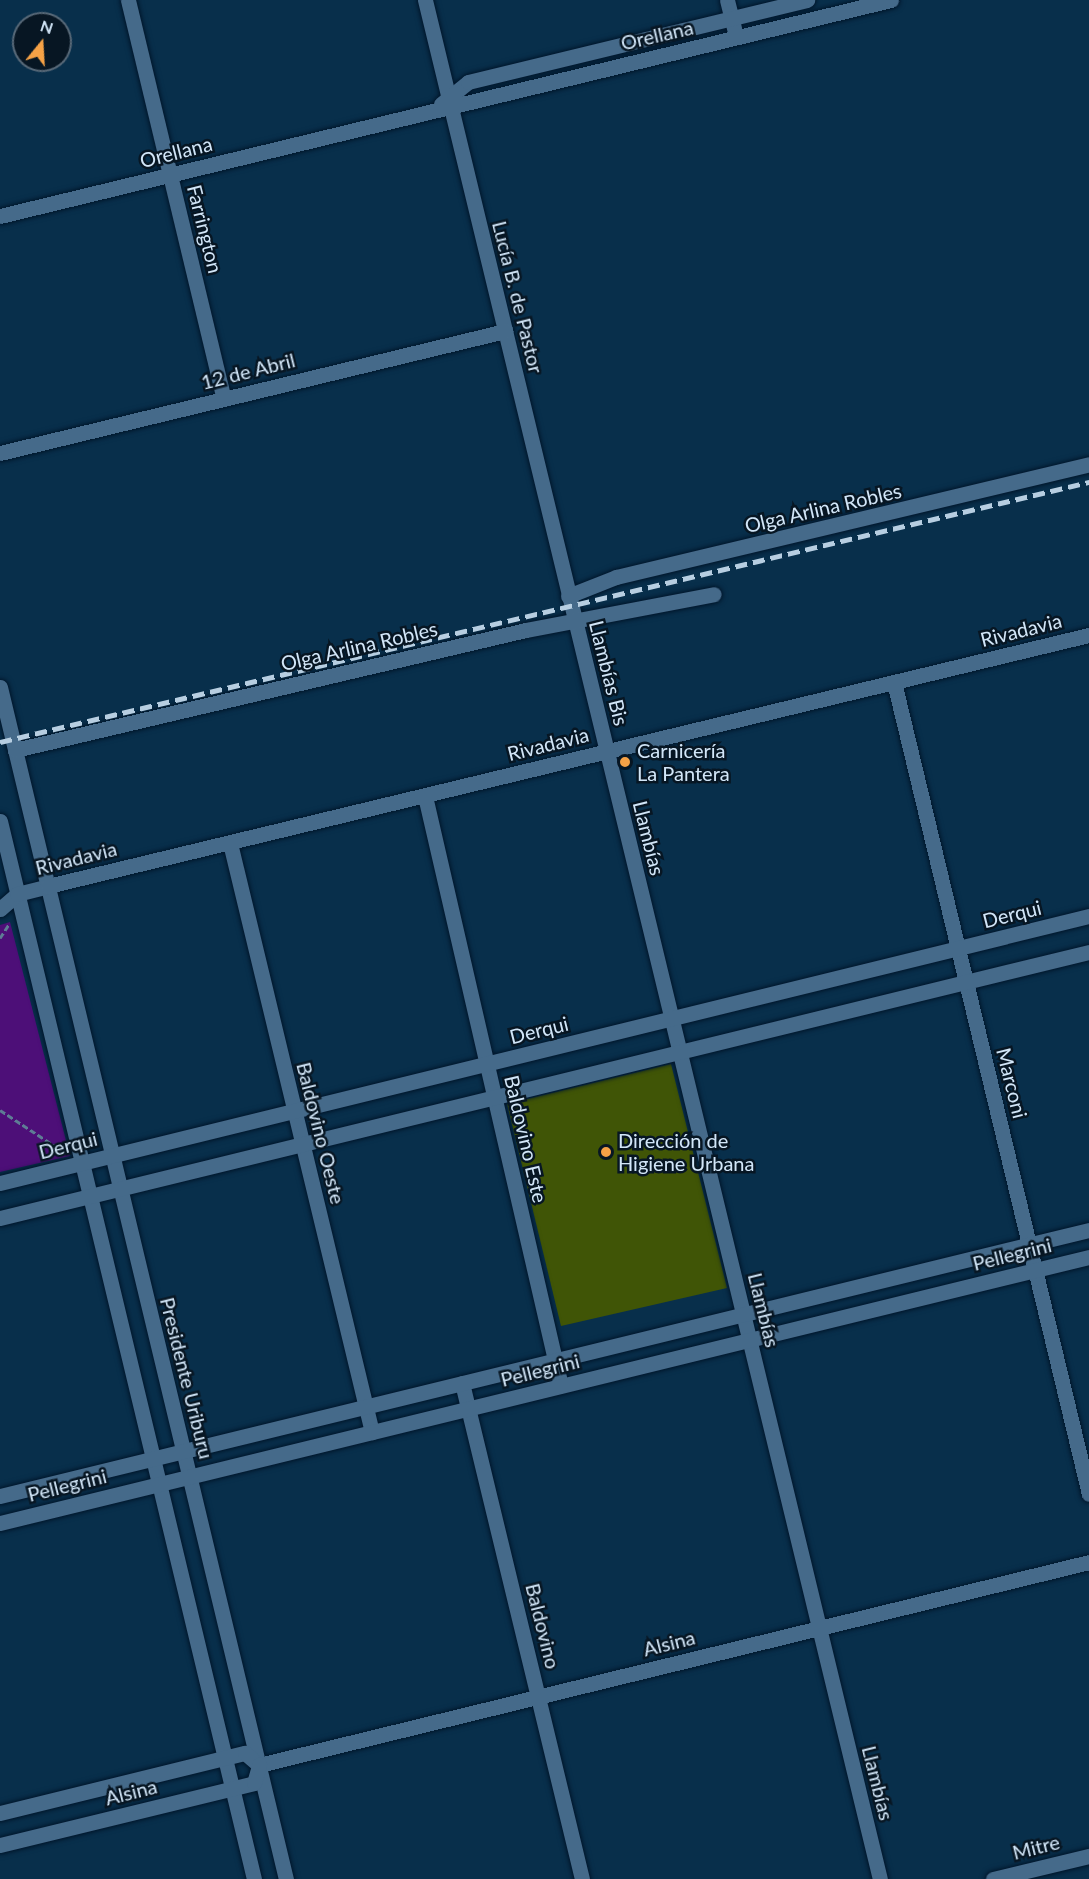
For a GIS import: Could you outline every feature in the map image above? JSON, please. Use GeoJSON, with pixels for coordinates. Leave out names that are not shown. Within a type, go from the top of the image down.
{"type":"FeatureCollection","features":[{"type":"Feature","properties":{"kind":"street","name":"Farrington"},"geometry":{"type":"LineString","coordinates":[[128,0],[224,399]]}},
{"type":"Feature","properties":{"kind":"street","name":"Lucía B. de Pastor"},"geometry":{"type":"LineString","coordinates":[[425,0],[569,600]]}},
{"type":"Feature","properties":{"kind":"street"},"geometry":{"type":"LineString","coordinates":[[727,0],[736,38]]}},
{"type":"Feature","properties":{"kind":"street","name":"Orellana"},"geometry":{"type":"LineString","coordinates":[[0,216],[432,112],[449,102],[468,82],[732,20],[807,0]]}},
{"type":"Feature","properties":{"kind":"street","name":"Orellana"},"geometry":{"type":"LineString","coordinates":[[449,102],[736,38],[891,0]]}},
{"type":"Feature","properties":{"kind":"street","name":"12 de Abril"},"geometry":{"type":"LineString","coordinates":[[0,453],[505,331]]}},
{"type":"Feature","properties":{"kind":"street","name":"Olga Arlina Robles"},"geometry":{"type":"LineString","coordinates":[[569,600],[616,577],[1089,464]]}},
{"type":"Feature","properties":{"kind":"street","name":"Olga Arlina Robles"},"geometry":{"type":"LineString","coordinates":[[14,744],[575,620],[714,594]]}},
{"type":"Feature","properties":{"kind":"street","name":"Llambías Bis"},"geometry":{"type":"LineString","coordinates":[[569,600],[607,752]]}},
{"type":"Feature","properties":{"kind":"street","name":"Rivadavia"},"geometry":{"type":"LineString","coordinates":[[0,909],[18,894],[48,886],[1089,636]]}},
{"type":"Feature","properties":{"kind":"street","name":"Marconi"},"geometry":{"type":"LineString","coordinates":[[894,682],[1089,1494]]}},
{"type":"Feature","properties":{"kind":"street","name":"Presidente Uriburu"},"geometry":{"type":"LineString","coordinates":[[0,687],[286,1879]]}},
{"type":"Feature","properties":{"kind":"street","name":"Llambías"},"geometry":{"type":"LineString","coordinates":[[607,752],[880,1879]]}},
{"type":"Feature","properties":{"kind":"street","name":"Baldovino Este"},"geometry":{"type":"LineString","coordinates":[[425,796],[561,1386]]}},
{"type":"Feature","properties":{"kind":"street"},"geometry":{"type":"LineString","coordinates":[[0,820],[76,1160],[90,1196],[255,1879]]}},
{"type":"Feature","properties":{"kind":"street","name":"Baldovino Oeste"},"geometry":{"type":"LineString","coordinates":[[230,843],[372,1432]]}},
{"type":"Feature","properties":{"kind":"street","name":"Rivadavia"},"geometry":{"type":"LineString","coordinates":[[0,890],[18,894]]}},
{"type":"Feature","properties":{"kind":"street","name":"Derqui"},"geometry":{"type":"LineString","coordinates":[[0,1184],[76,1160],[112,1156],[1089,916]]}},
{"type":"Feature","properties":{"kind":"street"},"geometry":{"type":"LineString","coordinates":[[0,1218],[1089,952]]}},
{"type":"Feature","properties":{"kind":"street","name":"Pellegrini"},"geometry":{"type":"LineString","coordinates":[[0,1496],[1089,1230]]}},
{"type":"Feature","properties":{"kind":"street","name":"Pellegrini"},"geometry":{"type":"LineString","coordinates":[[0,1523],[1089,1257]]}},
{"type":"Feature","properties":{"kind":"street","name":"Baldovino"},"geometry":{"type":"LineString","coordinates":[[462,1383],[582,1879]]}},
{"type":"Feature","properties":{"kind":"street","name":"Alsina"},"geometry":{"type":"LineString","coordinates":[[259,1765],[1089,1562]]}},
{"type":"Feature","properties":{"kind":"street","name":"Alsina"},"geometry":{"type":"LineString","coordinates":[[0,1813],[245,1753],[259,1765]]}},
{"type":"Feature","properties":{"kind":"street","name":"Alsina"},"geometry":{"type":"LineString","coordinates":[[0,1845],[254,1783],[259,1765]]}},
{"type":"Feature","properties":{"kind":"street","name":"Mitre"},"geometry":{"type":"LineString","coordinates":[[993,1879],[1089,1856]]}},
{"type":"Feature","properties":{"kind":"path"},"geometry":{"type":"LineString","coordinates":[[0,938],[10,922]]}},
{"type":"Feature","properties":{"kind":"path"},"geometry":{"type":"LineString","coordinates":[[0,1110],[76,1160]]}},
{"type":"Feature","properties":{"kind":"shaded area"},"geometry":{"type":"Polygon","coordinates":[[[10,922],[70,1156],[0,1172],[0,925],[10,922]]]}},
{"type":"Feature","properties":{"kind":"building","name":"Dirección de Higiene Urbana"},"geometry":{"type":"Polygon","coordinates":[[[671,1064],[727,1288],[561,1326],[507,1104],[671,1064]]]}},
{"type":"Feature","properties":{"kind":"railway"},"geometry":{"type":"LineString","coordinates":[[0,742],[1089,482]]}},
{"type":"Feature","properties":{"kind":"place","name":"Carnicería La Pantera"},"geometry":{"type":"Point","coordinates":[625,762]}},
{"type":"Feature","properties":{"kind":"place","name":"Dirección de Higiene Urbana"},"geometry":{"type":"Point","coordinates":[606,1152]}}]}
